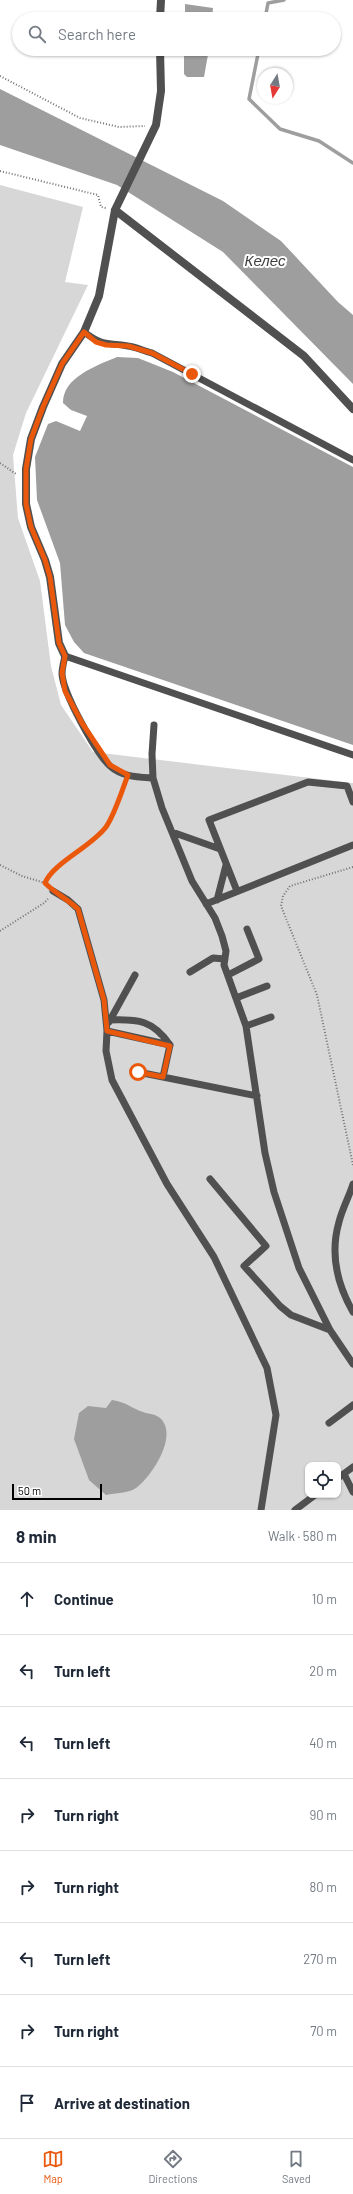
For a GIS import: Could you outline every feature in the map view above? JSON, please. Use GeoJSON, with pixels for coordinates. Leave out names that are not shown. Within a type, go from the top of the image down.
{"type":"FeatureCollection","features":[{"type":"Feature","properties":{"kind":"street"},"geometry":{"type":"LineString","coordinates":[[161,12],[162,0]]}},
{"type":"Feature","properties":{"kind":"street"},"geometry":{"type":"LineString","coordinates":[[65,656],[59,643],[50,577],[45,560],[31,527],[26,504],[26,480],[31,439],[62,364],[84,332],[99,296],[115,210],[156,125],[161,91],[160,56]]}},
{"type":"Feature","properties":{"kind":"street"},"geometry":{"type":"LineString","coordinates":[[115,210],[304,356],[353,409]]}},
{"type":"Feature","properties":{"kind":"lane"},"geometry":{"type":"LineString","coordinates":[[84,332],[96,342],[106,345],[128,346],[152,353],[353,460]]}},
{"type":"Feature","properties":{"kind":"lane"},"geometry":{"type":"LineString","coordinates":[[154,778],[128,775],[110,765],[82,723],[65,691],[62,673],[65,656],[353,755]]}},
{"type":"Feature","properties":{"kind":"lane"},"geometry":{"type":"LineString","coordinates":[[154,725],[152,754],[154,778],[162,808],[192,881],[215,918],[222,936],[226,951],[224,965],[246,1026],[265,1153],[274,1192],[299,1268],[330,1330],[353,1364]]}},
{"type":"Feature","properties":{"kind":"lane"},"geometry":{"type":"LineString","coordinates":[[237,892],[209,820],[308,782],[346,786],[353,802]]}},
{"type":"Feature","properties":{"kind":"lane"},"geometry":{"type":"LineString","coordinates":[[172,832],[220,849]]}},
{"type":"Feature","properties":{"kind":"lane"},"geometry":{"type":"LineString","coordinates":[[206,904],[353,845]]}},
{"type":"Feature","properties":{"kind":"lane"},"geometry":{"type":"LineString","coordinates":[[217,900],[226,865]]}},
{"type":"Feature","properties":{"kind":"lane"},"geometry":{"type":"LineString","coordinates":[[53,891],[68,900],[78,909],[104,1000],[108,1026],[106,1051],[112,1080],[167,1184],[214,1256],[266,1368],[276,1415],[261,1510]]}},
{"type":"Feature","properties":{"kind":"lane"},"geometry":{"type":"LineString","coordinates":[[228,975],[259,958],[247,929]]}},
{"type":"Feature","properties":{"kind":"lane"},"geometry":{"type":"LineString","coordinates":[[190,972],[213,958],[225,959]]}},
{"type":"Feature","properties":{"kind":"lane"},"geometry":{"type":"LineString","coordinates":[[108,1026],[135,975]]}},
{"type":"Feature","properties":{"kind":"lane"},"geometry":{"type":"LineString","coordinates":[[236,998],[268,986]]}},
{"type":"Feature","properties":{"kind":"lane"},"geometry":{"type":"LineString","coordinates":[[246,1026],[271,1017]]}},
{"type":"Feature","properties":{"kind":"lane"},"geometry":{"type":"LineString","coordinates":[[108,1026],[135,1019],[143,1021],[163,1036],[170,1046],[163,1077]]}},
{"type":"Feature","properties":{"kind":"lane"},"geometry":{"type":"LineString","coordinates":[[108,1026],[170,1046]]}},
{"type":"Feature","properties":{"kind":"lane"},"geometry":{"type":"LineString","coordinates":[[138,1072],[257,1096]]}},
{"type":"Feature","properties":{"kind":"lane"},"geometry":{"type":"LineString","coordinates":[[210,1179],[266,1246],[244,1266],[280,1306],[291,1315],[330,1330]]}},
{"type":"Feature","properties":{"kind":"lane"},"geometry":{"type":"LineString","coordinates":[[353,1184],[338,1222],[334,1250],[336,1271],[353,1312]]}},
{"type":"Feature","properties":{"kind":"lane"},"geometry":{"type":"LineString","coordinates":[[329,1423],[353,1405]]}},
{"type":"Feature","properties":{"kind":"lane"},"geometry":{"type":"LineString","coordinates":[[353,1467],[341,1476],[353,1492]]}},
{"type":"Feature","properties":{"kind":"lane"},"geometry":{"type":"LineString","coordinates":[[295,1510],[311,1498]]}},
{"type":"Feature","properties":{"kind":"path"},"geometry":{"type":"LineString","coordinates":[[0,76],[80,118],[119,127],[156,125]]}},
{"type":"Feature","properties":{"kind":"path"},"geometry":{"type":"LineString","coordinates":[[0,171],[98,195],[101,207],[115,210]]}},
{"type":"Feature","properties":{"kind":"path"},"geometry":{"type":"LineString","coordinates":[[0,463],[26,480]]}},
{"type":"Feature","properties":{"kind":"path"},"geometry":{"type":"LineString","coordinates":[[45,883],[48,875],[81,850],[107,826],[128,775]]}},
{"type":"Feature","properties":{"kind":"path"},"geometry":{"type":"LineString","coordinates":[[0,865],[22,876],[45,883],[53,891],[44,903],[0,931]]}},
{"type":"Feature","properties":{"kind":"path"},"geometry":{"type":"LineString","coordinates":[[353,867],[290,886],[282,896],[281,906],[317,995],[353,1165]]}},
{"type":"Feature","properties":{"kind":"shaded area"},"geometry":{"type":"Polygon","coordinates":[[[0,185],[83,207],[65,282],[88,285],[26,413],[13,455],[18,518],[40,581],[51,666],[61,705],[93,752],[353,783],[353,1510],[0,1510],[0,185]]]}},
{"type":"Feature","properties":{"kind":"water"},"geometry":{"type":"Polygon","coordinates":[[[185,4],[213,8],[213,12],[185,12],[185,4]]]}},
{"type":"Feature","properties":{"kind":"water"},"geometry":{"type":"Polygon","coordinates":[[[184,56],[208,56],[204,77],[187,77],[184,74],[184,56]]]}},
{"type":"Feature","properties":{"kind":"water","name":"Келес"},"geometry":{"type":"Polygon","coordinates":[[[0,89],[223,201],[281,241],[338,302],[353,315],[353,384],[223,252],[117,185],[0,145],[0,89]]]}},
{"type":"Feature","properties":{"kind":"water"},"geometry":{"type":"Polygon","coordinates":[[[117,357],[138,358],[173,372],[353,467],[353,745],[84,653],[74,642],[65,625],[60,563],[37,500],[35,457],[48,424],[56,421],[80,431],[87,416],[71,410],[63,403],[64,394],[68,386],[82,374],[117,357]]]}},
{"type":"Feature","properties":{"kind":"water"},"geometry":{"type":"Polygon","coordinates":[[[112,1400],[121,1402],[160,1418],[165,1425],[167,1434],[165,1444],[156,1465],[136,1488],[122,1493],[106,1495],[89,1480],[74,1439],[79,1413],[88,1406],[106,1408],[112,1400]]]}},
{"type":"Feature","properties":{"kind":"waterway"},"geometry":{"type":"LineString","coordinates":[[266,12],[268,3],[284,0]]}},
{"type":"Feature","properties":{"kind":"waterway"},"geometry":{"type":"LineString","coordinates":[[258,56],[249,99],[280,129],[319,141],[353,163]]}},
{"type":"Feature","properties":{"kind":"route"},"geometry":{"type":"LineString","coordinates":[[138,1072],[163,1077],[170,1046],[107,1031],[104,1000],[78,909],[68,900],[53,891],[45,883],[48,875],[81,850],[107,826],[128,775],[123,774],[110,765],[82,723],[65,691],[62,673],[65,656],[59,643],[50,577],[45,560],[31,527],[26,504],[26,469],[31,439],[43,407],[62,364],[84,332],[96,342],[106,345],[128,346],[152,353],[192,374]]}}]}
